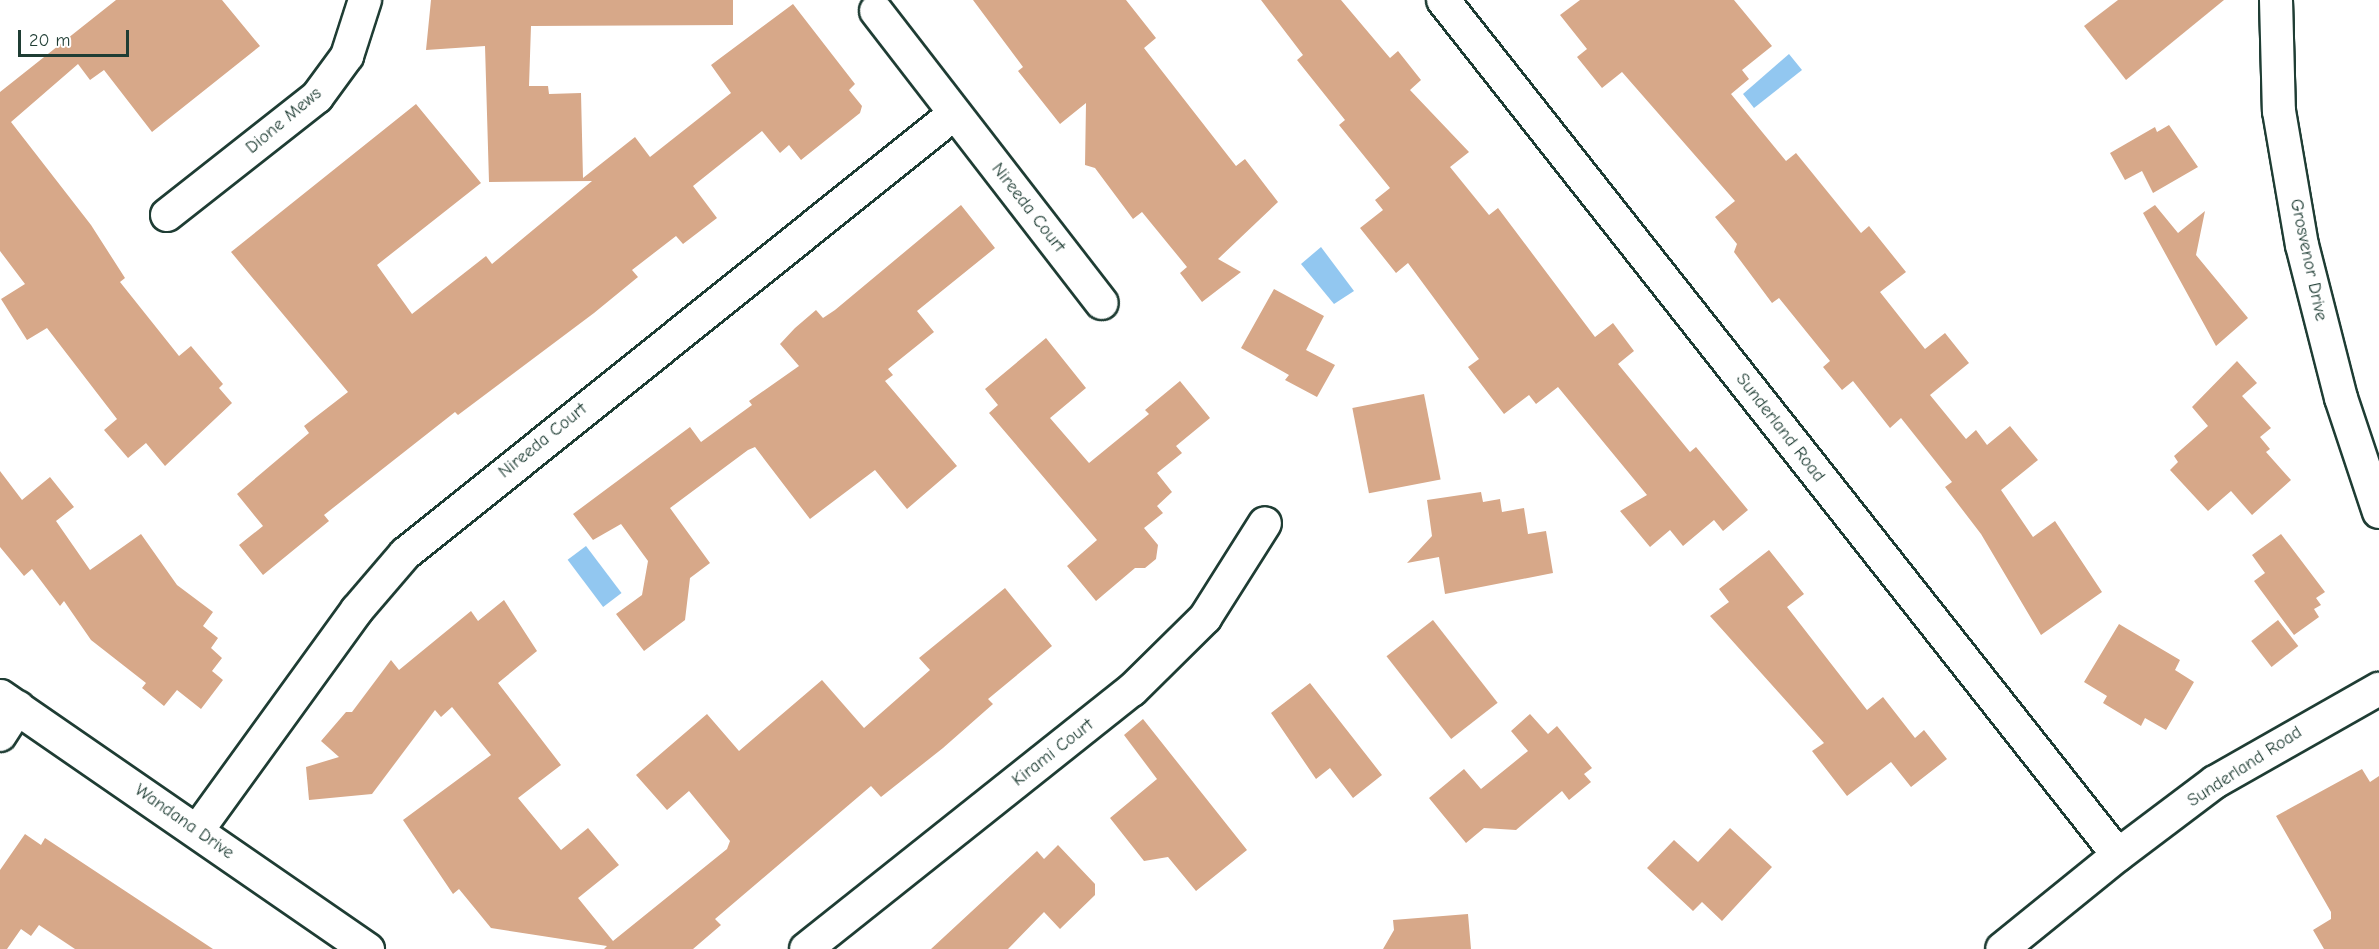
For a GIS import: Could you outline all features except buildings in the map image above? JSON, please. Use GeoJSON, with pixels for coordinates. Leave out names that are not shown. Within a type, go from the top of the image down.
{"type":"FeatureCollection","features":[{"type":"Feature","properties":{"kind":"street","name":"Dione Mews"},"geometry":{"type":"LineString","coordinates":[[166,215],[317,97],[347,56],[365,0]]}},
{"type":"Feature","properties":{"kind":"street","name":"Sunderland Road"},"geometry":{"type":"LineString","coordinates":[[1443,0],[2118,855]]}},
{"type":"Feature","properties":{"kind":"street","name":"Grosvenor Drive"},"geometry":{"type":"LineString","coordinates":[[2276,0],[2279,111],[2302,245],[2341,398],[2379,512]]}},
{"type":"Feature","properties":{"kind":"street","name":"Nireeda Court"},"geometry":{"type":"LineString","coordinates":[[876,11],[1102,303]]}},
{"type":"Feature","properties":{"kind":"street","name":"Nireeda Court"},"geometry":{"type":"LineString","coordinates":[[197,831],[357,610],[405,554],[954,114]]}},
{"type":"Feature","properties":{"kind":"street","name":"Kirami Court"},"geometry":{"type":"LineString","coordinates":[[806,949],[1132,690],[1205,618],[1265,523]]}},
{"type":"Feature","properties":{"kind":"street","name":"Sunderland Road"},"geometry":{"type":"LineString","coordinates":[[2002,949],[2118,855],[2215,782],[2379,689]]}},
{"type":"Feature","properties":{"kind":"street","name":"Wandana Drive"},"geometry":{"type":"LineString","coordinates":[[9,701],[367,949]]}},
{"type":"Feature","properties":{"kind":"street"},"geometry":{"type":"LineString","coordinates":[[0,735],[9,701]]}},
{"type":"Feature","properties":{"kind":"water"},"geometry":{"type":"Polygon","coordinates":[[[1789,54],[1802,70],[1754,108],[1743,94],[1789,54]]]}},
{"type":"Feature","properties":{"kind":"water"},"geometry":{"type":"Polygon","coordinates":[[[1321,247],[1354,291],[1334,304],[1301,264],[1321,247]]]}},
{"type":"Feature","properties":{"kind":"water"},"geometry":{"type":"Polygon","coordinates":[[[586,546],[622,593],[603,607],[568,560],[586,546]]]}}]}
